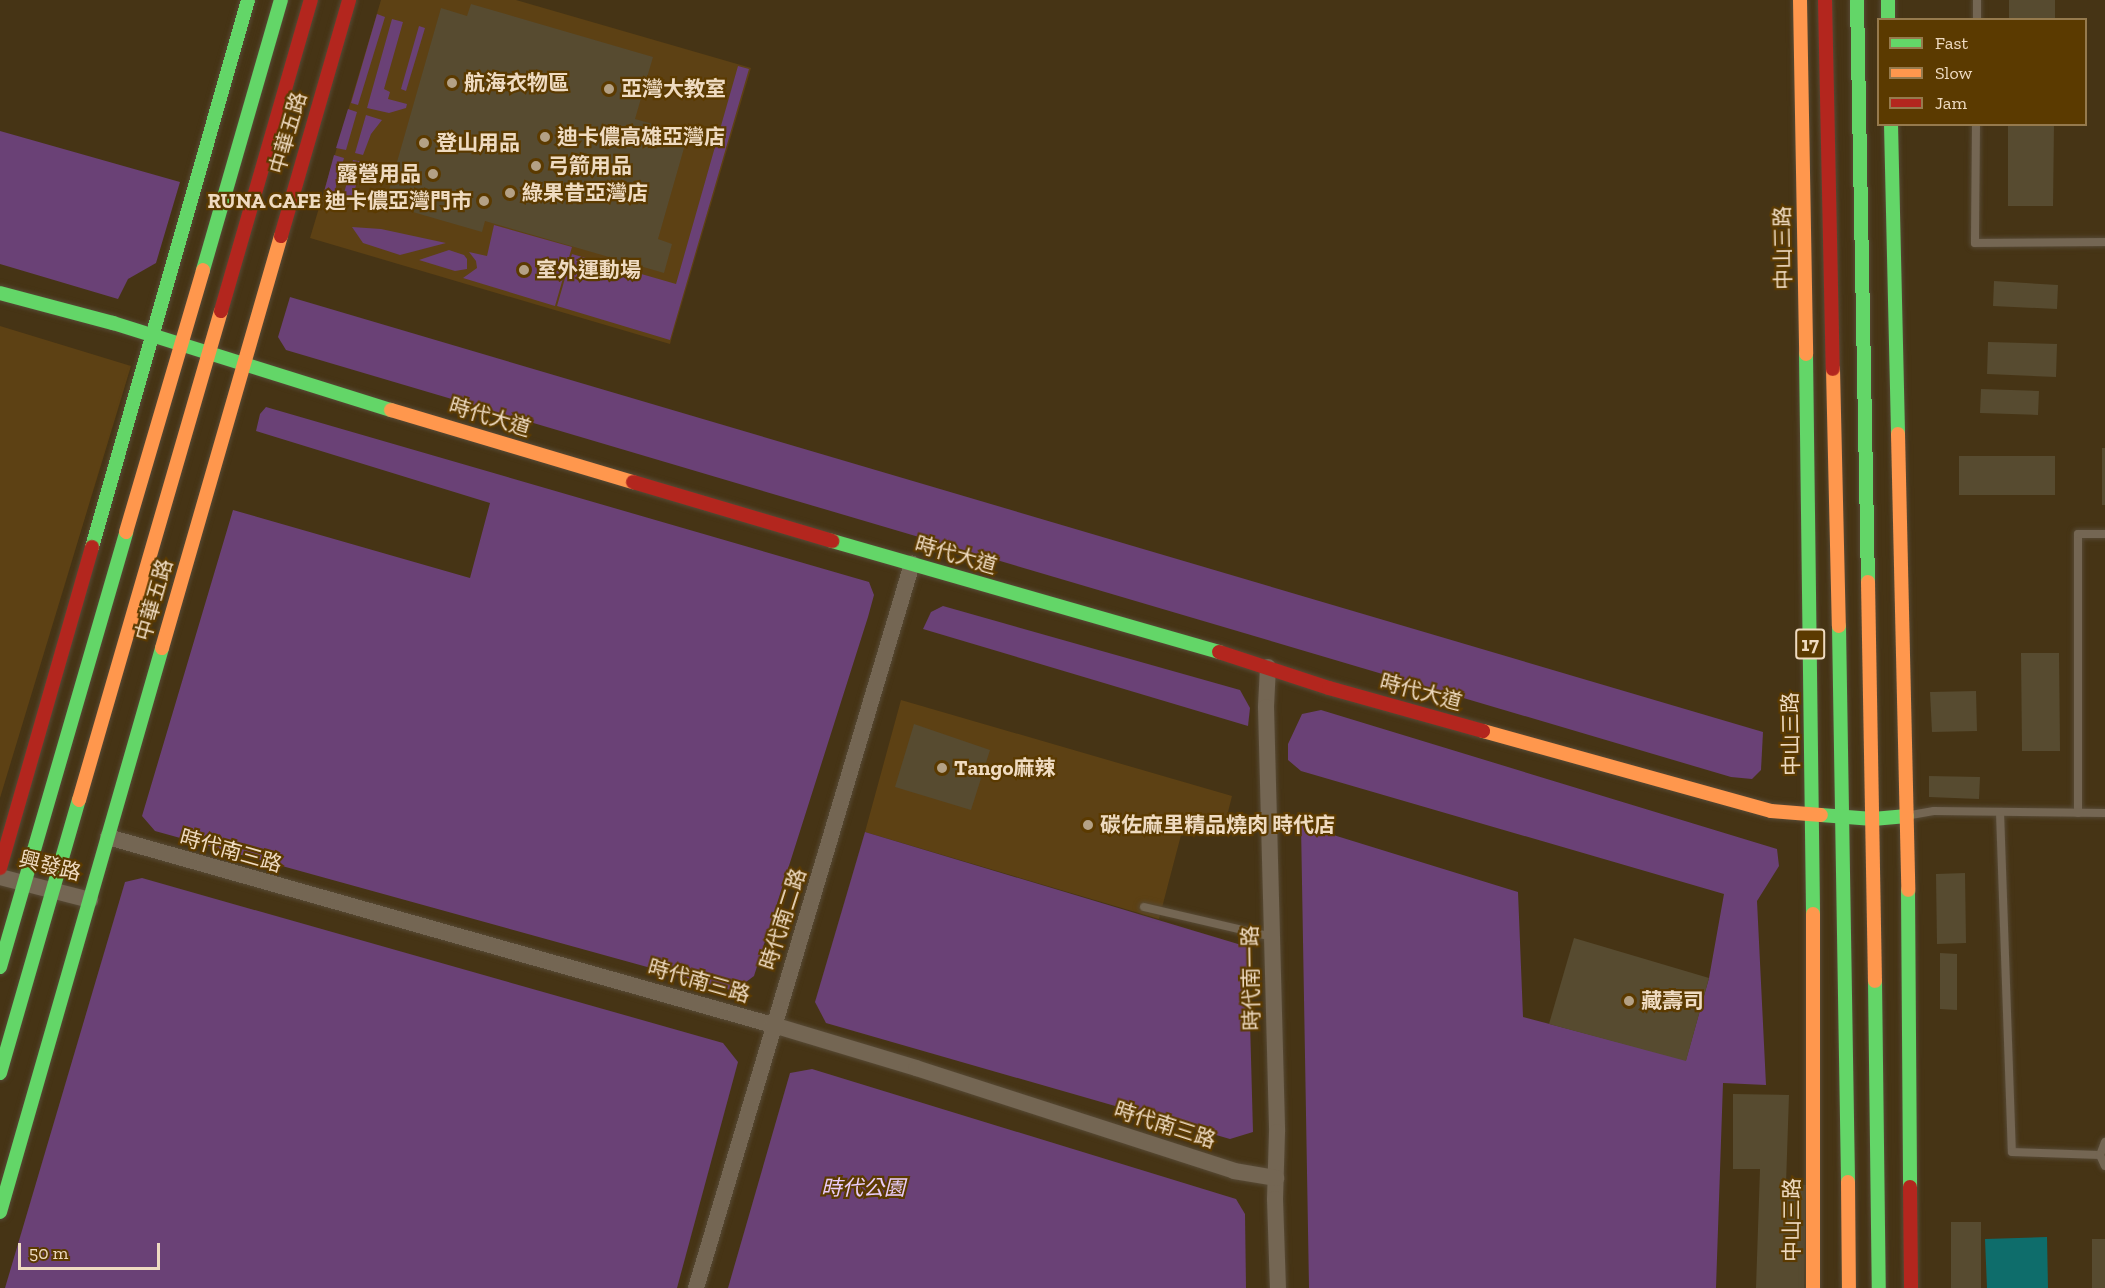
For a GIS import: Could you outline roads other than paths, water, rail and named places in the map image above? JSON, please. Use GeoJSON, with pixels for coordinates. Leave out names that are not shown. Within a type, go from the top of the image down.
{"type":"FeatureCollection","features":[{"type":"Feature","properties":{"kind":"main road"},"geometry":{"type":"LineString","coordinates":[[0,868],[248,0]]}},
{"type":"Feature","properties":{"kind":"main road","name":"中華五路"},"geometry":{"type":"LineString","coordinates":[[0,967],[281,0]]}},
{"type":"Feature","properties":{"kind":"main road","name":"中華五路"},"geometry":{"type":"LineString","coordinates":[[0,1073],[311,0]]}},
{"type":"Feature","properties":{"kind":"main road","name":"中華五路"},"geometry":{"type":"LineString","coordinates":[[0,1212],[349,0]]}},
{"type":"Feature","properties":{"kind":"main road","name":"中山三路"},"geometry":{"type":"LineString","coordinates":[[1800,0],[1813,814],[1813,1288]]}},
{"type":"Feature","properties":{"kind":"main road","name":"17"},"geometry":{"type":"LineString","coordinates":[[1825,0],[1843,817],[1849,1288]]}},
{"type":"Feature","properties":{"kind":"main road"},"geometry":{"type":"LineString","coordinates":[[1857,0],[1874,819],[1879,1288]]}},
{"type":"Feature","properties":{"kind":"main road"},"geometry":{"type":"LineString","coordinates":[[1888,0],[1888,18]]}},
{"type":"Feature","properties":{"kind":"main road"},"geometry":{"type":"LineString","coordinates":[[1891,126],[1907,816],[1911,1288]]}},
{"type":"Feature","properties":{"kind":"main road","name":"時代大道"},"geometry":{"type":"LineString","coordinates":[[0,293],[912,564],[1268,667],[1329,688],[1764,809],[1874,819],[1907,816]]}},
{"type":"Feature","properties":{"kind":"street","name":"時代南二路"},"geometry":{"type":"LineString","coordinates":[[696,1288],[773,1025],[840,812],[912,564]]}},
{"type":"Feature","properties":{"kind":"street","name":"時代南一路"},"geometry":{"type":"LineString","coordinates":[[1268,667],[1266,707],[1273,937],[1278,1288]]}},
{"type":"Feature","properties":{"kind":"street","name":"時代南三路"},"geometry":{"type":"LineString","coordinates":[[108,837],[149,851],[773,1025],[916,1068],[1234,1171],[1276,1178]]}},
{"type":"Feature","properties":{"kind":"street","name":"興發路"},"geometry":{"type":"LineString","coordinates":[[0,877],[90,900]]}},
{"type":"Feature","properties":{"kind":"lane"},"geometry":{"type":"LineString","coordinates":[[1977,0],[1977,18]]}},
{"type":"Feature","properties":{"kind":"lane"},"geometry":{"type":"LineString","coordinates":[[1976,126],[1975,243],[2105,242]]}},
{"type":"Feature","properties":{"kind":"lane"},"geometry":{"type":"LineString","coordinates":[[2078,813],[2078,534],[2105,534]]}},
{"type":"Feature","properties":{"kind":"lane"},"geometry":{"type":"LineString","coordinates":[[1907,816],[1934,811],[2105,813]]}},
{"type":"Feature","properties":{"kind":"lane"},"geometry":{"type":"LineString","coordinates":[[2000,812],[2012,1152],[2100,1155]]}},
{"type":"Feature","properties":{"kind":"lane"},"geometry":{"type":"LineString","coordinates":[[1144,907],[1273,937]]}},
{"type":"Feature","properties":{"kind":"lane"},"geometry":{"type":"LineString","coordinates":[[2105,1142],[2100,1155],[2105,1166]]}},
{"type":"Feature","properties":{"kind":"water"},"geometry":{"type":"Polygon","coordinates":[[[2047,1237],[2048,1288],[1987,1288],[1985,1239],[2047,1237]]]}},
{"type":"Feature","properties":{"kind":"place","name":"航海衣物區"},"geometry":{"type":"Point","coordinates":[452,83]}},
{"type":"Feature","properties":{"kind":"place","name":"亞灣大教室"},"geometry":{"type":"Point","coordinates":[609,89]}},
{"type":"Feature","properties":{"kind":"place","name":"迪卡儂高雄亞灣店"},"geometry":{"type":"Point","coordinates":[545,137]}},
{"type":"Feature","properties":{"kind":"place","name":"登山用品"},"geometry":{"type":"Point","coordinates":[424,143]}},
{"type":"Feature","properties":{"kind":"place","name":"弓箭用品"},"geometry":{"type":"Point","coordinates":[536,166]}},
{"type":"Feature","properties":{"kind":"place","name":"露營用品"},"geometry":{"type":"Point","coordinates":[433,174]}},
{"type":"Feature","properties":{"kind":"place","name":"綠果昔亞灣店"},"geometry":{"type":"Point","coordinates":[510,193]}},
{"type":"Feature","properties":{"kind":"place","name":"RUNA CAFE 迪卡儂亞灣門市"},"geometry":{"type":"Point","coordinates":[484,201]}},
{"type":"Feature","properties":{"kind":"place","name":"室外運動場"},"geometry":{"type":"Point","coordinates":[524,270]}},
{"type":"Feature","properties":{"kind":"place","name":"Tango麻辣"},"geometry":{"type":"Point","coordinates":[942,768]}},
{"type":"Feature","properties":{"kind":"place","name":"碳佐麻里精品燒肉 時代店"},"geometry":{"type":"Point","coordinates":[1088,825]}},
{"type":"Feature","properties":{"kind":"place","name":"藏壽司"},"geometry":{"type":"Point","coordinates":[1629,1001]}},
{"type":"Feature","properties":{"kind":"park label","name":"時代公園"},"geometry":{"type":"Point","coordinates":[863,1188]}}]}
